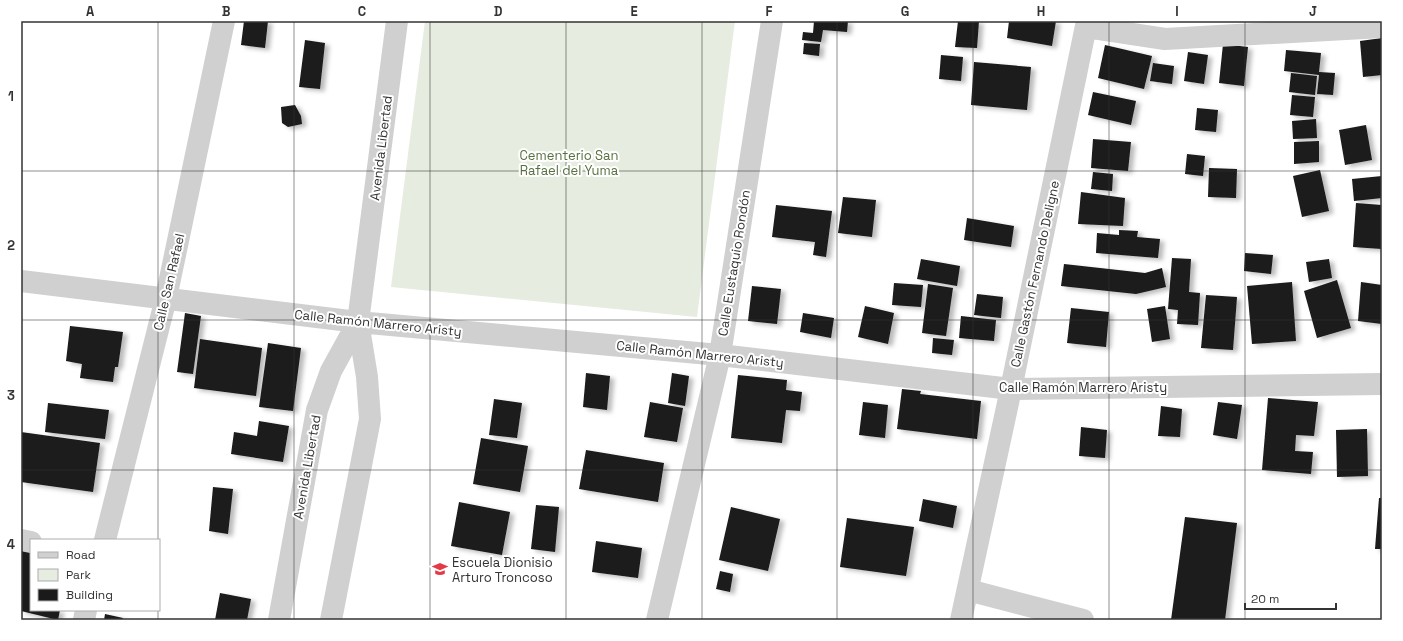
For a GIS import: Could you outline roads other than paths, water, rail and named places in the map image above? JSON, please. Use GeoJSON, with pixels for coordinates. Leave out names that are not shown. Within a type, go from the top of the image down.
{"type":"FeatureCollection","features":[{"type":"Feature","properties":{"kind":"street","name":"Calle San Rafael"},"geometry":{"type":"LineString","coordinates":[[105,539],[166,298],[224,21]]}},
{"type":"Feature","properties":{"kind":"street","name":"Avenida Libertad"},"geometry":{"type":"LineString","coordinates":[[331,620],[370,419],[358,322],[397,21]]}},
{"type":"Feature","properties":{"kind":"street","name":"Calle Eustaquio Rondón"},"geometry":{"type":"LineString","coordinates":[[657,620],[720,355],[772,21]]}},
{"type":"Feature","properties":{"kind":"street"},"geometry":{"type":"LineString","coordinates":[[1087,24],[1165,39],[1382,27]]}},
{"type":"Feature","properties":{"kind":"street","name":"Calle Gastón Fernando Deligne"},"geometry":{"type":"LineString","coordinates":[[961,620],[1087,24]]}},
{"type":"Feature","properties":{"kind":"street","name":"Calle Ramón Marrero Aristy"},"geometry":{"type":"LineString","coordinates":[[21,281],[358,322],[720,355],[1011,389],[1382,384]]}},
{"type":"Feature","properties":{"kind":"street","name":"Avenida Libertad"},"geometry":{"type":"LineString","coordinates":[[279,620],[317,410],[331,371],[358,322]]}},
{"type":"Feature","properties":{"kind":"street"},"geometry":{"type":"LineString","coordinates":[[968,590],[1083,620]]}},
{"type":"Feature","properties":{"kind":"place","name":"Escuela Dionisio Arturo Troncoso"},"geometry":{"type":"Point","coordinates":[440,569]}},
{"type":"Feature","properties":{"kind":"park label","name":"Cementerio San Rafael del Yuma"},"geometry":{"type":"Point","coordinates":[569,162]}}]}
